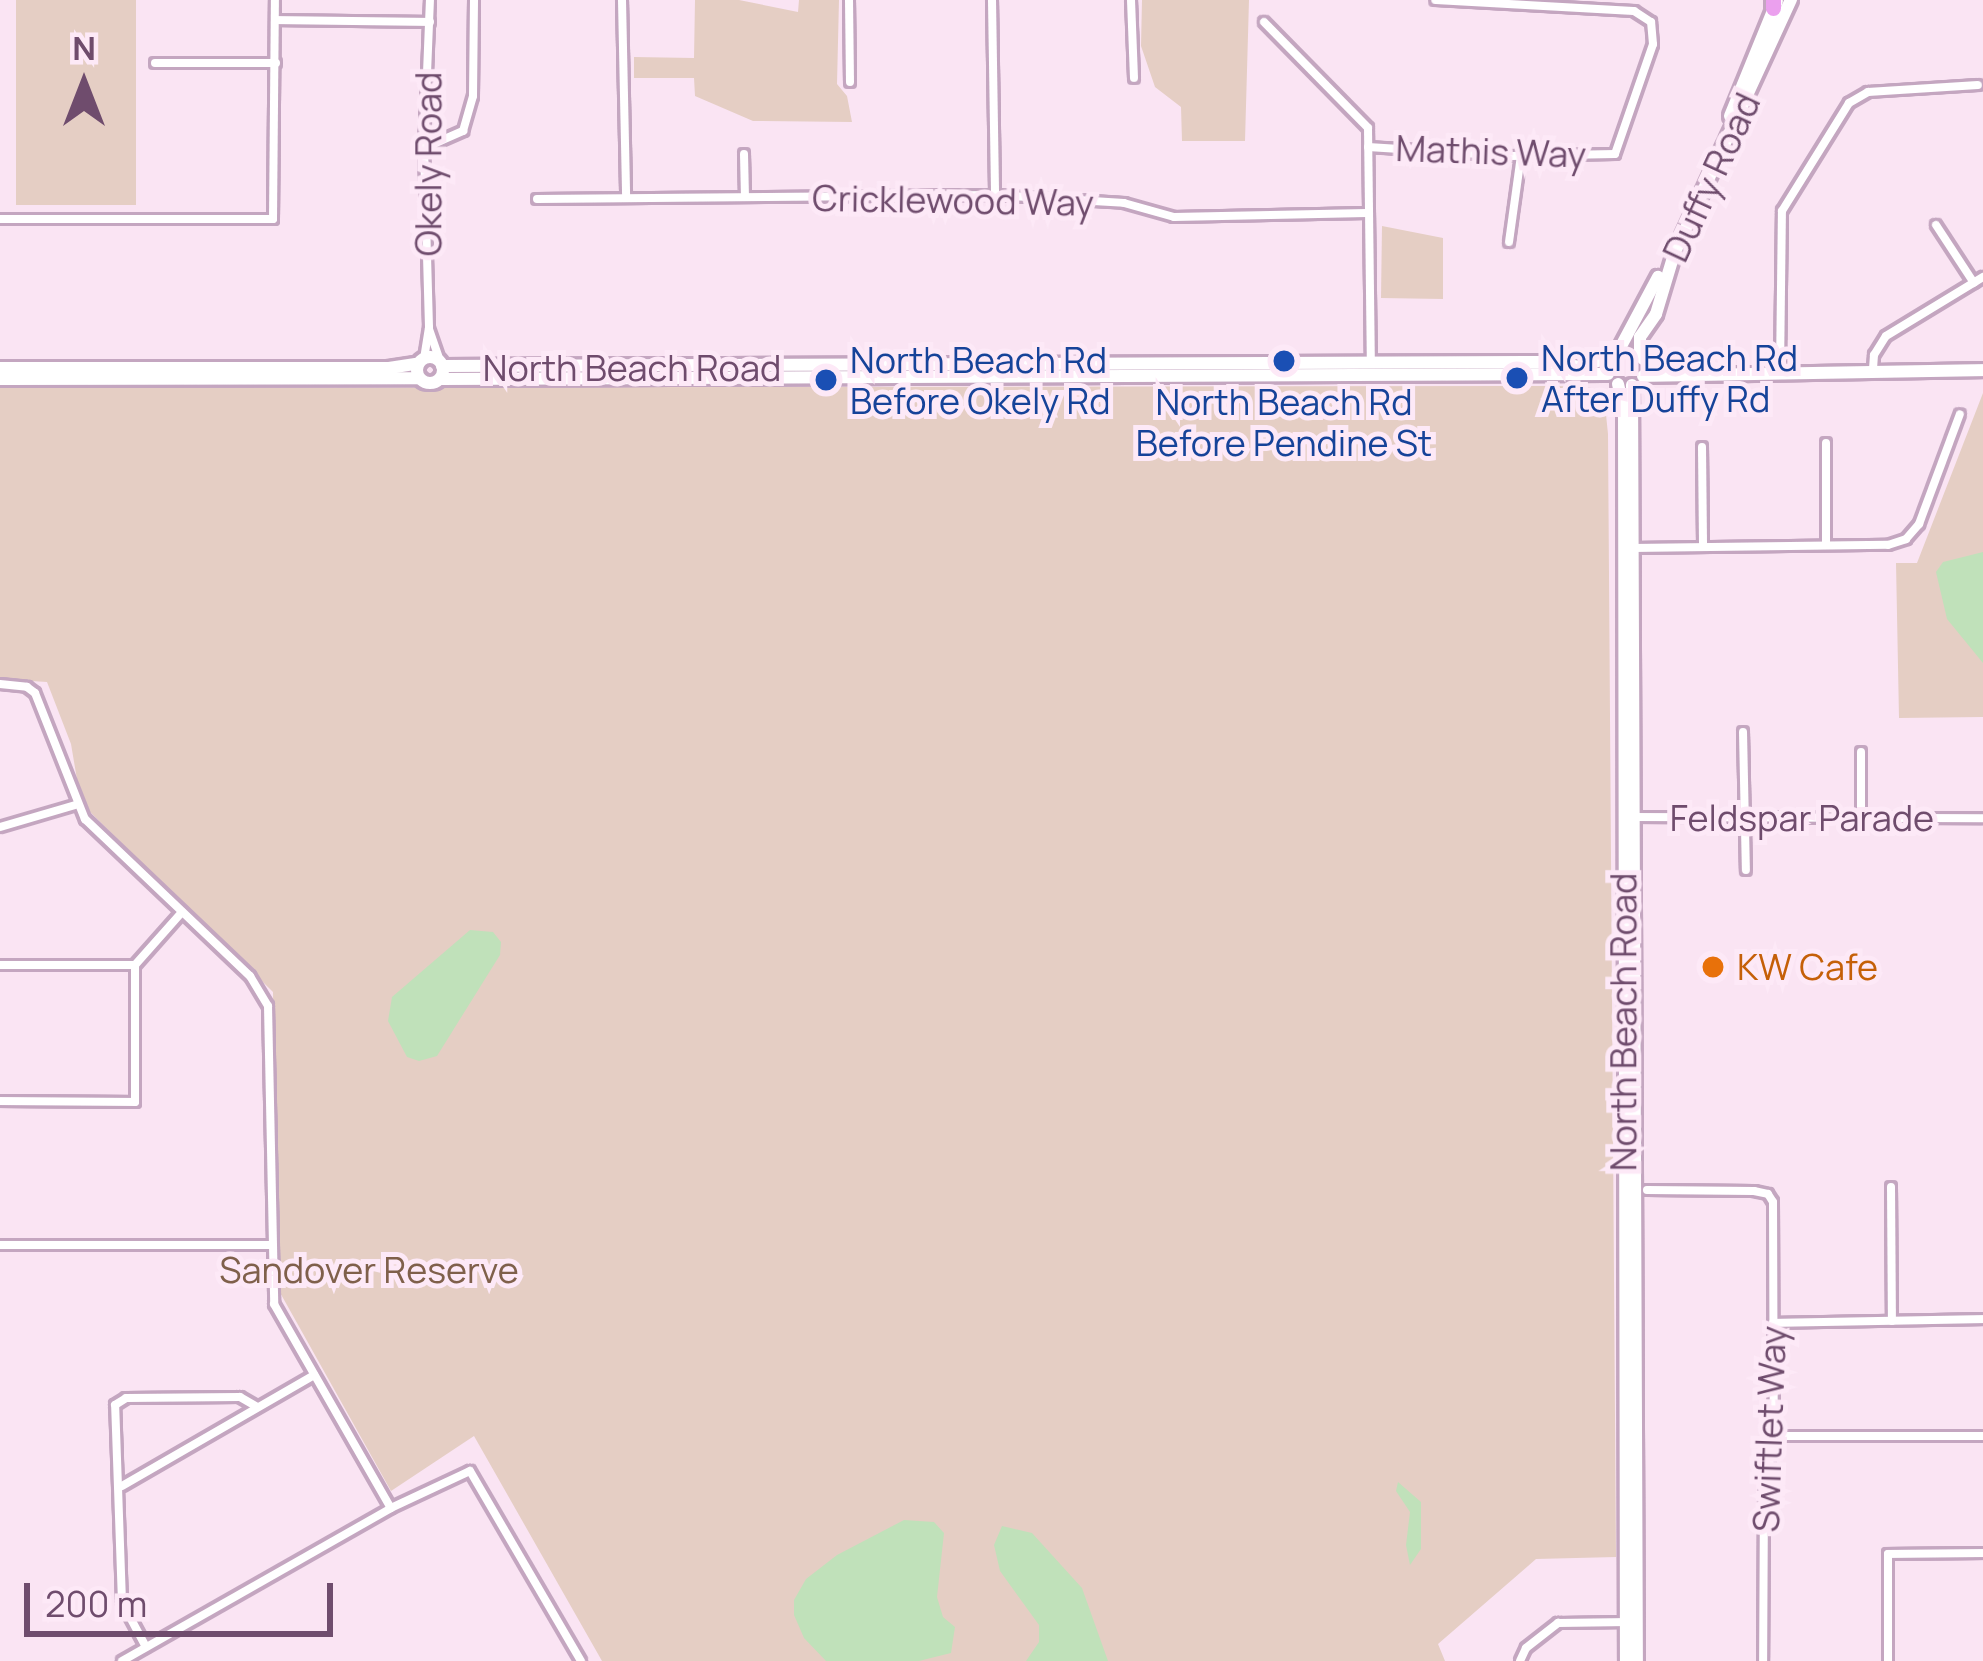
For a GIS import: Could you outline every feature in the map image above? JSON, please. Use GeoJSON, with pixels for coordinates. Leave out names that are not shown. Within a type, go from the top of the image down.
{"type":"FeatureCollection","features":[{"type":"Feature","properties":{"kind":"main road","name":"Duffy Road"},"geometry":{"type":"LineString","coordinates":[[1641,357],[1642,331],[1656,314],[1674,254],[1791,0]]}},
{"type":"Feature","properties":{"kind":"main road","name":"Duffy Road"},"geometry":{"type":"LineString","coordinates":[[1625,380],[1615,352],[1700,185],[1774,3]]}},
{"type":"Feature","properties":{"kind":"main road"},"geometry":{"type":"LineString","coordinates":[[1615,352],[1711,371]]}},
{"type":"Feature","properties":{"kind":"main road","name":"North Beach Road"},"geometry":{"type":"LineString","coordinates":[[440,369],[1581,367],[1615,352]]}},
{"type":"Feature","properties":{"kind":"main road"},"geometry":{"type":"LineString","coordinates":[[1625,380],[1641,357]]}},
{"type":"Feature","properties":{"kind":"main road"},"geometry":{"type":"LineString","coordinates":[[0,368],[421,367]]}},
{"type":"Feature","properties":{"kind":"main road"},"geometry":{"type":"LineString","coordinates":[[421,367],[429,383],[440,369]]}},
{"type":"Feature","properties":{"kind":"main road"},"geometry":{"type":"LineString","coordinates":[[0,379],[440,369]]}},
{"type":"Feature","properties":{"kind":"main road","name":"North Beach Road"},"geometry":{"type":"LineString","coordinates":[[1371,369],[1625,380],[1631,1622],[1626,1661]]}},
{"type":"Feature","properties":{"kind":"main road"},"geometry":{"type":"LineString","coordinates":[[1625,380],[1711,371],[1983,370]]}},
{"type":"Feature","properties":{"kind":"main road","name":"North Beach Road"},"geometry":{"type":"LineString","coordinates":[[1631,1622],[1637,1661]]}},
{"type":"Feature","properties":{"kind":"street"},"geometry":{"type":"LineString","coordinates":[[0,219],[273,219],[275,0]]}},
{"type":"Feature","properties":{"kind":"street","name":"Okely Road"},"geometry":{"type":"LineString","coordinates":[[421,367],[429,327],[424,148],[430,0]]}},
{"type":"Feature","properties":{"kind":"street"},"geometry":{"type":"LineString","coordinates":[[424,148],[463,131],[473,96],[474,0]]}},
{"type":"Feature","properties":{"kind":"street"},"geometry":{"type":"LineString","coordinates":[[622,0],[626,198]]}},
{"type":"Feature","properties":{"kind":"street"},"geometry":{"type":"LineString","coordinates":[[849,0],[850,82]]}},
{"type":"Feature","properties":{"kind":"street"},"geometry":{"type":"LineString","coordinates":[[992,0],[995,196]]}},
{"type":"Feature","properties":{"kind":"street"},"geometry":{"type":"LineString","coordinates":[[1131,0],[1134,78]]}},
{"type":"Feature","properties":{"kind":"street","name":"Mathis Way"},"geometry":{"type":"LineString","coordinates":[[1368,147],[1521,155],[1616,154],[1653,44],[1651,22],[1634,11],[1435,0]]}},
{"type":"Feature","properties":{"kind":"street"},"geometry":{"type":"LineString","coordinates":[[275,20],[430,22]]}},
{"type":"Feature","properties":{"kind":"street"},"geometry":{"type":"LineString","coordinates":[[1264,22],[1368,128],[1371,369]]}},
{"type":"Feature","properties":{"kind":"street"},"geometry":{"type":"LineString","coordinates":[[155,63],[276,63]]}},
{"type":"Feature","properties":{"kind":"street"},"geometry":{"type":"LineString","coordinates":[[1780,370],[1782,211],[1849,103],[1868,92],[1978,85]]}},
{"type":"Feature","properties":{"kind":"street"},"geometry":{"type":"LineString","coordinates":[[745,154],[745,197]]}},
{"type":"Feature","properties":{"kind":"street"},"geometry":{"type":"LineString","coordinates":[[1509,242],[1521,155]]}},
{"type":"Feature","properties":{"kind":"street","name":"Cricklewood Way"},"geometry":{"type":"LineString","coordinates":[[537,199],[995,196],[1124,203],[1174,217],[1367,213]]}},
{"type":"Feature","properties":{"kind":"street"},"geometry":{"type":"LineString","coordinates":[[1873,369],[1874,355],[1886,336],[1978,280],[1936,225]]}},
{"type":"Feature","properties":{"kind":"street","name":"Okely Road"},"geometry":{"type":"LineString","coordinates":[[429,327],[440,369]]}},
{"type":"Feature","properties":{"kind":"street"},"geometry":{"type":"LineString","coordinates":[[1629,548],[1888,545],[1906,539],[1919,524],[1960,414]]}},
{"type":"Feature","properties":{"kind":"street"},"geometry":{"type":"LineString","coordinates":[[1826,443],[1826,545]]}},
{"type":"Feature","properties":{"kind":"street"},"geometry":{"type":"LineString","coordinates":[[1702,447],[1703,546]]}},
{"type":"Feature","properties":{"kind":"street"},"geometry":{"type":"LineString","coordinates":[[0,684],[27,686],[35,693],[75,805],[250,976],[268,1006],[274,1304],[391,1508]]}},
{"type":"Feature","properties":{"kind":"street"},"geometry":{"type":"LineString","coordinates":[[1743,732],[1746,870]]}},
{"type":"Feature","properties":{"kind":"street"},"geometry":{"type":"LineString","coordinates":[[1861,752],[1861,818]]}},
{"type":"Feature","properties":{"kind":"street"},"geometry":{"type":"LineString","coordinates":[[0,826],[75,805]]}},
{"type":"Feature","properties":{"kind":"street","name":"Feldspar Parade"},"geometry":{"type":"LineString","coordinates":[[1627,817],[1983,818]]}},
{"type":"Feature","properties":{"kind":"street"},"geometry":{"type":"LineString","coordinates":[[0,1101],[135,1102],[135,965],[182,912]]}},
{"type":"Feature","properties":{"kind":"street"},"geometry":{"type":"LineString","coordinates":[[0,965],[135,965]]}},
{"type":"Feature","properties":{"kind":"street"},"geometry":{"type":"LineString","coordinates":[[1891,1187],[1892,1321]]}},
{"type":"Feature","properties":{"kind":"street","name":"Swiftlet Way"},"geometry":{"type":"LineString","coordinates":[[1646,1190],[1754,1191],[1771,1197],[1774,1436],[1764,1492],[1763,1661]]}},
{"type":"Feature","properties":{"kind":"street"},"geometry":{"type":"LineString","coordinates":[[0,1245],[271,1245]]}},
{"type":"Feature","properties":{"kind":"street"},"geometry":{"type":"LineString","coordinates":[[1773,1323],[1983,1319]]}},
{"type":"Feature","properties":{"kind":"street"},"geometry":{"type":"LineString","coordinates":[[122,1486],[314,1375]]}},
{"type":"Feature","properties":{"kind":"street"},"geometry":{"type":"LineString","coordinates":[[146,1647],[122,1602],[118,1400],[241,1397],[257,1407]]}},
{"type":"Feature","properties":{"kind":"street"},"geometry":{"type":"LineString","coordinates":[[1774,1436],[1983,1436]]}},
{"type":"Feature","properties":{"kind":"street"},"geometry":{"type":"LineString","coordinates":[[122,1661],[462,1472],[475,1475],[581,1661]]}},
{"type":"Feature","properties":{"kind":"street"},"geometry":{"type":"LineString","coordinates":[[1888,1661],[1888,1554],[1983,1553]]}},
{"type":"Feature","properties":{"kind":"street"},"geometry":{"type":"LineString","coordinates":[[1520,1661],[1526,1648],[1558,1623],[1631,1622]]}},
{"type":"Feature","properties":{"kind":"green space"},"geometry":{"type":"Polygon","coordinates":[[[16,0],[136,0],[136,205],[16,205],[16,0]]]}},
{"type":"Feature","properties":{"kind":"green space"},"geometry":{"type":"Polygon","coordinates":[[[695,0],[739,0],[798,12],[799,0],[839,0],[837,84],[847,96],[852,122],[753,121],[695,96],[694,78],[634,78],[634,57],[694,58],[695,0]]]}},
{"type":"Feature","properties":{"kind":"green space"},"geometry":{"type":"Polygon","coordinates":[[[1142,0],[1249,0],[1245,141],[1182,141],[1181,107],[1155,87],[1141,46],[1142,0]]]}},
{"type":"Feature","properties":{"kind":"green space"},"geometry":{"type":"Polygon","coordinates":[[[1382,226],[1443,238],[1443,299],[1381,298],[1382,226]]]}},
{"type":"Feature","properties":{"kind":"green space","name":"Sandover Reserve"},"geometry":{"type":"Polygon","coordinates":[[[0,388],[1592,388],[1604,395],[1608,434],[1616,1557],[1536,1559],[1438,1644],[1445,1661],[602,1661],[474,1436],[391,1491],[278,1289],[273,992],[81,803],[71,744],[47,682],[0,679],[0,388]]]}},
{"type":"Feature","properties":{"kind":"green space"},"geometry":{"type":"Polygon","coordinates":[[[1983,393],[1983,717],[1899,718],[1896,563],[1917,563],[1983,393]]]}},
{"type":"Feature","properties":{"kind":"shaded area"},"geometry":{"type":"Polygon","coordinates":[[[1983,552],[1983,663],[1947,619],[1936,572],[1943,562],[1983,552]]]}},
{"type":"Feature","properties":{"kind":"shaded area"},"geometry":{"type":"Polygon","coordinates":[[[470,930],[493,932],[501,942],[500,955],[437,1056],[419,1061],[407,1057],[388,1021],[392,997],[470,930]]]}},
{"type":"Feature","properties":{"kind":"shaded area"},"geometry":{"type":"Polygon","coordinates":[[[1398,1482],[1421,1502],[1421,1549],[1410,1565],[1406,1545],[1410,1512],[1396,1491],[1398,1482]]]}},
{"type":"Feature","properties":{"kind":"shaded area"},"geometry":{"type":"Polygon","coordinates":[[[904,1520],[934,1522],[944,1533],[937,1597],[943,1617],[955,1627],[951,1653],[919,1661],[826,1661],[804,1638],[794,1615],[794,1600],[806,1579],[837,1555],[904,1520]]]}},
{"type":"Feature","properties":{"kind":"shaded area"},"geometry":{"type":"Polygon","coordinates":[[[1002,1526],[1032,1533],[1082,1588],[1108,1661],[1026,1661],[1039,1642],[1039,1625],[1000,1571],[994,1545],[1002,1526]]]}},
{"type":"Feature","properties":{"kind":"place","name":"North Beach Rd Before Pendine St"},"geometry":{"type":"Point","coordinates":[1284,361]}},
{"type":"Feature","properties":{"kind":"place","name":"North Beach Rd After Duffy Rd"},"geometry":{"type":"Point","coordinates":[1517,378]}},
{"type":"Feature","properties":{"kind":"place","name":"North Beach Rd Before Okely Rd"},"geometry":{"type":"Point","coordinates":[826,380]}},
{"type":"Feature","properties":{"kind":"place","name":"KW Cafe"},"geometry":{"type":"Point","coordinates":[1713,967]}}]}
